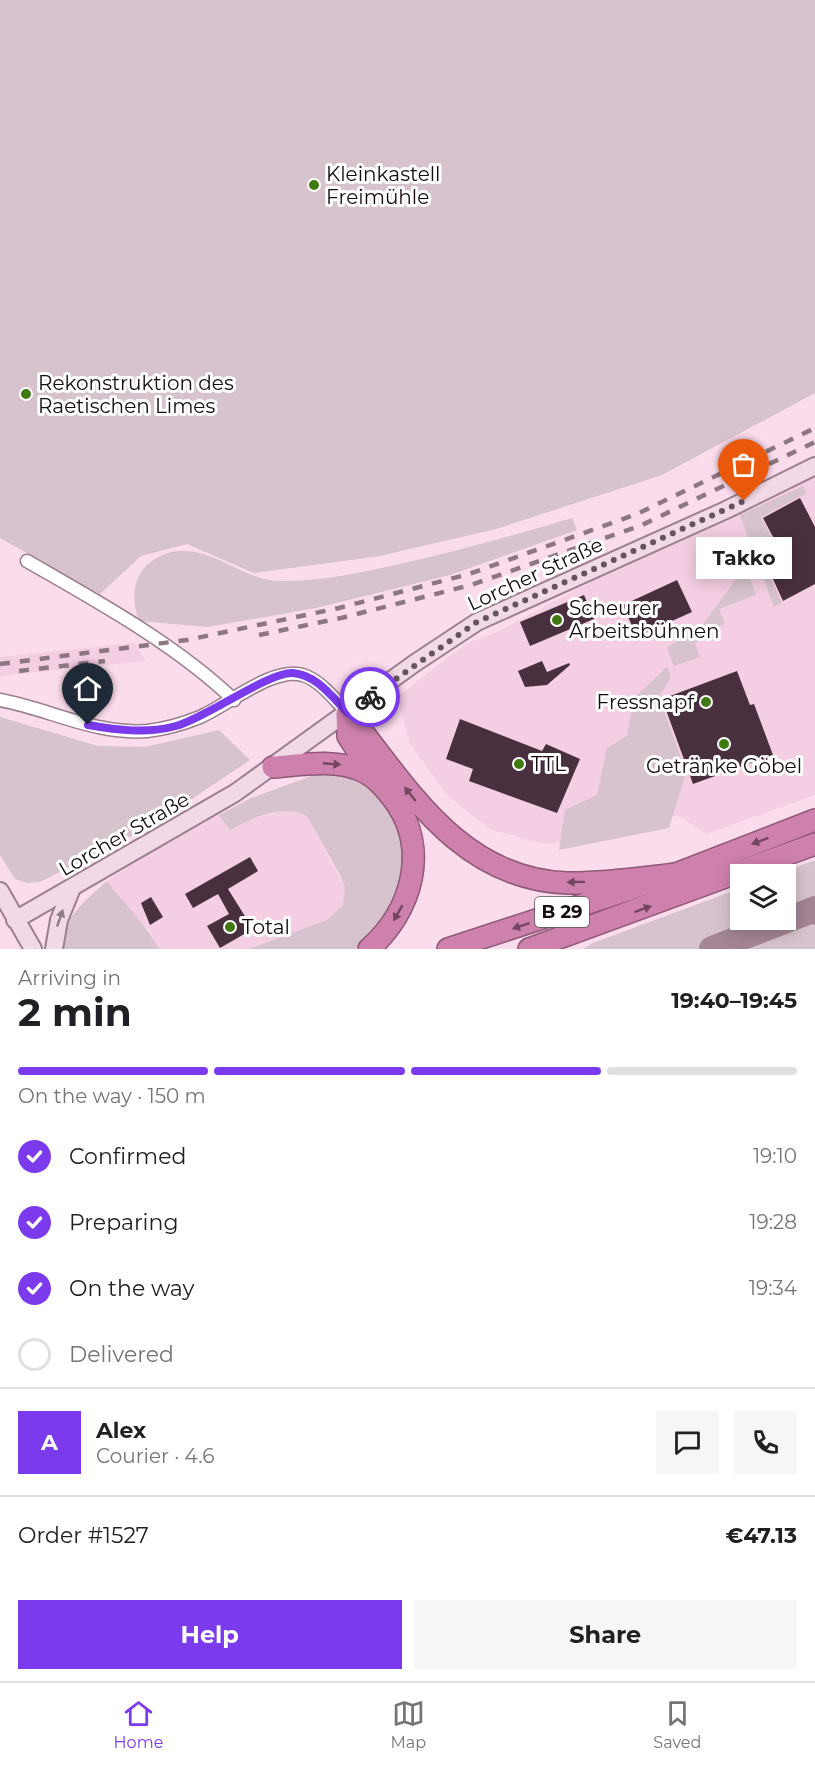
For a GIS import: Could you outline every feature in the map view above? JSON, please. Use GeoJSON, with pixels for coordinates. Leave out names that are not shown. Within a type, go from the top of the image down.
{"type":"FeatureCollection","features":[{"type":"Feature","properties":{"kind":"highway"},"geometry":{"type":"LineString","coordinates":[[348,713],[348,736],[376,779],[399,807],[408,825],[413,855],[413,874],[409,891],[395,919],[369,949]]}},
{"type":"Feature","properties":{"kind":"highway"},"geometry":{"type":"LineString","coordinates":[[348,713],[432,820],[460,843],[490,861],[530,876],[565,883],[608,882],[676,874]]}},
{"type":"Feature","properties":{"kind":"highway"},"geometry":{"type":"LineString","coordinates":[[273,767],[327,763],[362,770],[376,779]]}},
{"type":"Feature","properties":{"kind":"highway","name":"B 29"},"geometry":{"type":"LineString","coordinates":[[448,949],[676,874],[815,820]]}},
{"type":"Feature","properties":{"kind":"highway","name":"B 29"},"geometry":{"type":"LineString","coordinates":[[529,949],[815,844]]}},
{"type":"Feature","properties":{"kind":"street","name":"Lorcher Straße"},"geometry":{"type":"LineString","coordinates":[[15,920],[187,822],[273,767],[477,622],[726,510],[815,466]]}},
{"type":"Feature","properties":{"kind":"street"},"geometry":{"type":"LineString","coordinates":[[27,561],[115,612],[214,682],[234,700]]}},
{"type":"Feature","properties":{"kind":"street"},"geometry":{"type":"LineString","coordinates":[[0,700],[88,725],[132,731],[175,727],[234,700],[277,675],[292,673],[319,684],[348,713]]}},
{"type":"Feature","properties":{"kind":"street"},"geometry":{"type":"LineString","coordinates":[[54,949],[59,920],[72,888]]}},
{"type":"Feature","properties":{"kind":"street"},"geometry":{"type":"LineString","coordinates":[[0,891],[33,949]]}},
{"type":"Feature","properties":{"kind":"shaded area"},"geometry":{"type":"Polygon","coordinates":[[[0,0],[815,0],[815,393],[662,475],[496,529],[380,556],[254,573],[187,544],[141,556],[100,594],[0,538],[0,0]]]}},
{"type":"Feature","properties":{"kind":"shaded area"},"geometry":{"type":"Polygon","coordinates":[[[815,476],[815,795],[706,834],[678,815],[597,840],[543,844],[490,829],[449,797],[410,744],[397,697],[464,645],[499,631],[581,587],[815,476]]]}},
{"type":"Feature","properties":{"kind":"shaded area"},"geometry":{"type":"Polygon","coordinates":[[[803,486],[807,493],[761,517],[789,570],[771,579],[782,603],[774,607],[740,515],[803,486]]]}},
{"type":"Feature","properties":{"kind":"shaded area"},"geometry":{"type":"Polygon","coordinates":[[[572,518],[577,530],[450,575],[316,608],[208,627],[139,621],[136,611],[135,591],[141,573],[146,566],[165,554],[180,551],[194,552],[264,579],[278,581],[321,579],[414,561],[572,518]]]}},
{"type":"Feature","properties":{"kind":"shaded area"},"geometry":{"type":"Polygon","coordinates":[[[742,558],[756,595],[719,609],[725,624],[705,632],[707,638],[695,643],[700,657],[674,666],[667,647],[699,630],[736,579],[735,561],[742,558]]]}},
{"type":"Feature","properties":{"kind":"shaded area"},"geometry":{"type":"Polygon","coordinates":[[[134,643],[146,661],[0,676],[0,657],[134,643]]]}},
{"type":"Feature","properties":{"kind":"shaded area"},"geometry":{"type":"Polygon","coordinates":[[[667,667],[671,677],[659,697],[686,772],[669,828],[559,850],[565,810],[597,795],[607,748],[627,736],[634,698],[667,667]]]}},
{"type":"Feature","properties":{"kind":"shaded area"},"geometry":{"type":"Polygon","coordinates":[[[0,717],[98,746],[145,747],[219,730],[250,760],[153,825],[40,882],[27,883],[15,879],[0,855],[0,717]]]}},
{"type":"Feature","properties":{"kind":"shaded area"},"geometry":{"type":"Polygon","coordinates":[[[317,774],[358,781],[370,787],[390,809],[401,837],[403,853],[404,868],[398,896],[385,918],[355,949],[249,949],[327,920],[343,905],[345,888],[307,816],[298,812],[278,812],[258,817],[230,830],[219,815],[251,798],[317,774]]]}},
{"type":"Feature","properties":{"kind":"shaded area"},"geometry":{"type":"Polygon","coordinates":[[[289,809],[307,816],[345,888],[343,905],[327,920],[312,926],[249,949],[159,949],[149,929],[128,910],[107,881],[154,850],[219,815],[231,830],[250,819],[289,809]]]}},
{"type":"Feature","properties":{"kind":"shaded area"},"geometry":{"type":"Polygon","coordinates":[[[815,860],[815,949],[583,949],[593,943],[730,892],[730,930],[796,930],[796,867],[815,860]]]}},
{"type":"Feature","properties":{"kind":"shaded area"},"geometry":{"type":"Polygon","coordinates":[[[107,881],[159,949],[63,949],[65,929],[70,920],[83,903],[107,881]]]}},
{"type":"Feature","properties":{"kind":"building"},"geometry":{"type":"Polygon","coordinates":[[[800,498],[815,527],[815,584],[783,601],[773,579],[791,571],[763,518],[800,498]]]}},
{"type":"Feature","properties":{"kind":"building"},"geometry":{"type":"Polygon","coordinates":[[[677,580],[692,612],[645,633],[644,630],[635,633],[623,605],[677,580]]]}},
{"type":"Feature","properties":{"kind":"building","name":"Scheurer Arbeitsbühnen"},"geometry":{"type":"Polygon","coordinates":[[[584,595],[594,619],[530,646],[520,622],[584,595]]]}},
{"type":"Feature","properties":{"kind":"building"},"geometry":{"type":"Polygon","coordinates":[[[542,661],[547,672],[569,663],[570,665],[547,685],[525,687],[518,671],[542,661]]]}},
{"type":"Feature","properties":{"kind":"building","name":"Getränke Göbel"},"geometry":{"type":"Polygon","coordinates":[[[737,671],[750,705],[754,704],[773,755],[693,784],[662,699],[737,671]]]}},
{"type":"Feature","properties":{"kind":"building","name":"TTL"},"geometry":{"type":"Polygon","coordinates":[[[460,719],[542,751],[546,744],[580,759],[557,813],[469,781],[473,769],[446,759],[460,719]]]}},
{"type":"Feature","properties":{"kind":"building"},"geometry":{"type":"Polygon","coordinates":[[[250,857],[258,871],[228,889],[253,929],[220,948],[207,926],[229,914],[218,894],[193,908],[185,894],[250,857]]]}},
{"type":"Feature","properties":{"kind":"building"},"geometry":{"type":"Polygon","coordinates":[[[151,897],[163,917],[150,925],[141,903],[151,897]]]}},
{"type":"Feature","properties":{"kind":"waterway"},"geometry":{"type":"LineString","coordinates":[[712,949],[815,909]]}},
{"type":"Feature","properties":{"kind":"waterway"},"geometry":{"type":"LineString","coordinates":[[810,911],[815,923]]}},
{"type":"Feature","properties":{"kind":"railway"},"geometry":{"type":"LineString","coordinates":[[0,664],[187,640],[339,608],[469,574],[637,514],[815,428]]}},
{"type":"Feature","properties":{"kind":"railway"},"geometry":{"type":"LineString","coordinates":[[259,635],[341,618],[471,585],[642,525],[815,442]]}},
{"type":"Feature","properties":{"kind":"railway"},"geometry":{"type":"LineString","coordinates":[[19,671],[105,661]]}},
{"type":"Feature","properties":{"kind":"way so far"},"geometry":{"type":"LineString","coordinates":[[370,697],[415,663],[477,622],[744,501]]}},
{"type":"Feature","properties":{"kind":"place","name":"Kleinkastell Freimühle"},"geometry":{"type":"Point","coordinates":[314,185]}},
{"type":"Feature","properties":{"kind":"place","name":"Rekonstruktion des Raetischen Limes"},"geometry":{"type":"Point","coordinates":[26,394]}},
{"type":"Feature","properties":{"kind":"place","name":"Takko"},"geometry":{"type":"Point","coordinates":[744,501]}},
{"type":"Feature","properties":{"kind":"place","name":"Scheurer Arbeitsbühnen"},"geometry":{"type":"Point","coordinates":[557,620]}},
{"type":"Feature","properties":{"kind":"place","name":"Fressnapf"},"geometry":{"type":"Point","coordinates":[706,702]}},
{"type":"Feature","properties":{"kind":"place","name":"Getränke Göbel"},"geometry":{"type":"Point","coordinates":[724,744]}},
{"type":"Feature","properties":{"kind":"place","name":"TTL"},"geometry":{"type":"Point","coordinates":[519,764]}},
{"type":"Feature","properties":{"kind":"place","name":"Total"},"geometry":{"type":"Point","coordinates":[230,927]}},
{"type":"Feature","properties":{"kind":"route"},"geometry":{"type":"LineString","coordinates":[[88,725],[132,731],[175,727],[201,717],[277,675],[292,673],[303,675],[319,684],[348,713],[370,697]]}}]}
